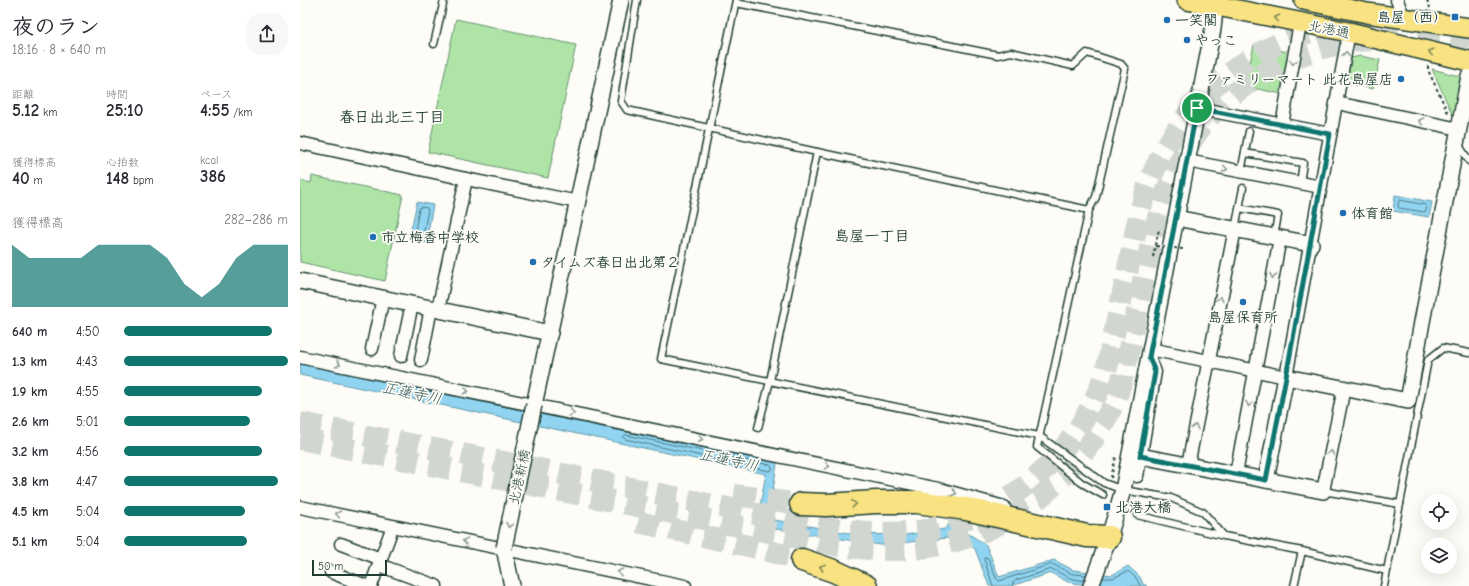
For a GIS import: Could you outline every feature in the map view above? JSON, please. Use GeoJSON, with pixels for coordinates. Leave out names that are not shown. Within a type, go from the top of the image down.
{"type":"FeatureCollection","features":[{"type":"Feature","properties":{"kind":"highway"},"geometry":{"type":"LineString","coordinates":[[801,504],[826,505],[876,502],[917,502],[966,510],[1087,536],[1109,537]]}},
{"type":"Feature","properties":{"kind":"highway"},"geometry":{"type":"LineString","coordinates":[[802,560],[834,571],[866,586]]}},
{"type":"Feature","properties":{"kind":"main road","name":"北港通"},"geometry":{"type":"LineString","coordinates":[[1187,0],[1216,3],[1300,23],[1349,32],[1469,61]]}},
{"type":"Feature","properties":{"kind":"main road","name":"北港通"},"geometry":{"type":"LineString","coordinates":[[1304,0],[1367,13],[1469,28]]}},
{"type":"Feature","properties":{"kind":"street","name":"北港新橋"},"geometry":{"type":"LineString","coordinates":[[504,548],[621,0]]}},
{"type":"Feature","properties":{"kind":"street"},"geometry":{"type":"LineString","coordinates":[[1397,0],[1404,19]]}},
{"type":"Feature","properties":{"kind":"street"},"geometry":{"type":"LineString","coordinates":[[1092,586],[1123,490],[1216,3]]}},
{"type":"Feature","properties":{"kind":"street"},"geometry":{"type":"LineString","coordinates":[[1282,125],[1300,23]]}},
{"type":"Feature","properties":{"kind":"street"},"geometry":{"type":"LineString","coordinates":[[1266,480],[1311,244],[1349,32]]}},
{"type":"Feature","properties":{"kind":"street"},"geometry":{"type":"LineString","coordinates":[[1150,353],[1208,361],[1408,401],[1469,76]]}},
{"type":"Feature","properties":{"kind":"street"},"geometry":{"type":"LineString","coordinates":[[1337,103],[1458,135]]}},
{"type":"Feature","properties":{"kind":"street"},"geometry":{"type":"LineString","coordinates":[[1197,108],[1330,134]]}},
{"type":"Feature","properties":{"kind":"street"},"geometry":{"type":"LineString","coordinates":[[300,143],[578,202]]}},
{"type":"Feature","properties":{"kind":"street"},"geometry":{"type":"LineString","coordinates":[[1187,161],[1321,187]]}},
{"type":"Feature","properties":{"kind":"street"},"geometry":{"type":"LineString","coordinates":[[421,360],[435,309],[466,179]]}},
{"type":"Feature","properties":{"kind":"street"},"geometry":{"type":"LineString","coordinates":[[1176,218],[1311,244]]}},
{"type":"Feature","properties":{"kind":"street"},"geometry":{"type":"LineString","coordinates":[[1188,465],[1235,229]]}},
{"type":"Feature","properties":{"kind":"street"},"geometry":{"type":"LineString","coordinates":[[1236,474],[1256,371],[1277,237]]}},
{"type":"Feature","properties":{"kind":"street"},"geometry":{"type":"LineString","coordinates":[[300,281],[550,334]]}},
{"type":"Feature","properties":{"kind":"street"},"geometry":{"type":"LineString","coordinates":[[372,349],[383,298]]}},
{"type":"Feature","properties":{"kind":"street"},"geometry":{"type":"LineString","coordinates":[[401,356],[412,304]]}},
{"type":"Feature","properties":{"kind":"street"},"geometry":{"type":"LineString","coordinates":[[1136,476],[1155,372],[1150,353]]}},
{"type":"Feature","properties":{"kind":"street"},"geometry":{"type":"LineString","coordinates":[[300,357],[943,490],[1024,513],[1089,527],[1109,537]]}},
{"type":"Feature","properties":{"kind":"street"},"geometry":{"type":"LineString","coordinates":[[1140,456],[1323,491],[1344,388]]}},
{"type":"Feature","properties":{"kind":"street"},"geometry":{"type":"LineString","coordinates":[[300,506],[685,586]]}},
{"type":"Feature","properties":{"kind":"street"},"geometry":{"type":"LineString","coordinates":[[371,586],[390,534]]}},
{"type":"Feature","properties":{"kind":"street"},"geometry":{"type":"LineString","coordinates":[[342,544],[436,586]]}},
{"type":"Feature","properties":{"kind":"street"},"geometry":{"type":"LineString","coordinates":[[504,548],[512,586]]}},
{"type":"Feature","properties":{"kind":"street"},"geometry":{"type":"LineString","coordinates":[[331,572],[366,586]]}},
{"type":"Feature","properties":{"kind":"lane"},"geometry":{"type":"LineString","coordinates":[[434,44],[444,0]]}},
{"type":"Feature","properties":{"kind":"lane"},"geometry":{"type":"LineString","coordinates":[[637,0],[621,101],[627,110],[1089,210]]}},
{"type":"Feature","properties":{"kind":"lane"},"geometry":{"type":"LineString","coordinates":[[1103,496],[1082,483],[1037,447],[1039,436],[1089,210],[1096,197],[1125,69],[1121,64],[1087,52],[1073,66],[1011,52],[998,55],[736,1],[661,359],[1039,436],[1104,483],[1123,490],[1171,498],[1203,512],[1224,536]]}},
{"type":"Feature","properties":{"kind":"lane"},"geometry":{"type":"LineString","coordinates":[[1241,172],[1249,131]]}},
{"type":"Feature","properties":{"kind":"lane"},"geometry":{"type":"LineString","coordinates":[[1458,135],[1469,161]]}},
{"type":"Feature","properties":{"kind":"lane"},"geometry":{"type":"LineString","coordinates":[[758,428],[770,381],[817,152]]}},
{"type":"Feature","properties":{"kind":"lane"},"geometry":{"type":"LineString","coordinates":[[1245,153],[1303,163],[1300,183]]}},
{"type":"Feature","properties":{"kind":"lane"},"geometry":{"type":"LineString","coordinates":[[1235,229],[1243,188]]}},
{"type":"Feature","properties":{"kind":"lane"},"geometry":{"type":"LineString","coordinates":[[1239,208],[1278,215],[1277,237]]}},
{"type":"Feature","properties":{"kind":"lane"},"geometry":{"type":"LineString","coordinates":[[1384,586],[1428,360],[1443,348],[1469,353]]}},
{"type":"Feature","properties":{"kind":"lane"},"geometry":{"type":"LineString","coordinates":[[1323,491],[1400,504]]}},
{"type":"Feature","properties":{"kind":"lane"},"geometry":{"type":"LineString","coordinates":[[1137,515],[1224,536],[1302,551],[1387,571]]}},
{"type":"Feature","properties":{"kind":"lane"},"geometry":{"type":"LineString","coordinates":[[1294,586],[1302,551]]}},
{"type":"Feature","properties":{"kind":"path"},"geometry":{"type":"LineString","coordinates":[[1427,0],[1431,9]]}},
{"type":"Feature","properties":{"kind":"path"},"geometry":{"type":"LineString","coordinates":[[1428,62],[1428,70],[1458,135]]}},
{"type":"Feature","properties":{"kind":"path"},"geometry":{"type":"LineString","coordinates":[[1154,257],[1159,229]]}},
{"type":"Feature","properties":{"kind":"path"},"geometry":{"type":"LineString","coordinates":[[1156,246],[1183,249]]}},
{"type":"Feature","properties":{"kind":"path"},"geometry":{"type":"LineString","coordinates":[[1111,478],[1114,467]]}},
{"type":"Feature","properties":{"kind":"green space"},"geometry":{"type":"Polygon","coordinates":[[[456,19],[576,45],[548,178],[428,152],[456,19]]]}},
{"type":"Feature","properties":{"kind":"green space"},"geometry":{"type":"Polygon","coordinates":[[[1254,45],[1292,53],[1282,94],[1248,87],[1247,89],[1240,87],[1244,67],[1249,67],[1254,45]]]}},
{"type":"Feature","properties":{"kind":"green space"},"geometry":{"type":"Polygon","coordinates":[[[1360,56],[1380,60],[1373,89],[1346,83],[1351,58],[1360,56]]]}},
{"type":"Feature","properties":{"kind":"green space"},"geometry":{"type":"Polygon","coordinates":[[[1432,69],[1462,78],[1453,116],[1432,69]]]}},
{"type":"Feature","properties":{"kind":"green space"},"geometry":{"type":"Polygon","coordinates":[[[312,176],[403,195],[385,281],[300,262],[300,180],[311,183],[312,176]]]}},
{"type":"Feature","properties":{"kind":"water"},"geometry":{"type":"Polygon","coordinates":[[[1395,195],[1432,202],[1429,217],[1393,211],[1395,195]]]}},
{"type":"Feature","properties":{"kind":"water"},"geometry":{"type":"Polygon","coordinates":[[[417,202],[433,205],[426,243],[409,239],[417,202]]]}},
{"type":"Feature","properties":{"kind":"water","name":"正蓮寺川"},"geometry":{"type":"Polygon","coordinates":[[[300,364],[777,463],[769,519],[854,534],[905,535],[945,529],[951,522],[986,545],[999,577],[1054,560],[1073,570],[1112,575],[1128,566],[1140,577],[1143,584],[1147,586],[1093,586],[1068,582],[1051,573],[1011,586],[989,586],[975,549],[958,537],[881,545],[756,526],[766,474],[300,375],[300,364]]]}},
{"type":"Feature","properties":{"kind":"tunnel"},"geometry":{"type":"LineString","coordinates":[[300,423],[534,468],[810,525],[853,531],[896,533],[925,530],[957,522],[987,509],[1016,493],[1041,472],[1063,449],[1082,422],[1097,394],[1108,363],[1137,223],[1147,188],[1165,149],[1187,115],[1214,86],[1245,62],[1279,43],[1316,30],[1357,24],[1399,23]]}},
{"type":"Feature","properties":{"kind":"tunnel"},"geometry":{"type":"LineString","coordinates":[[300,439],[839,546],[863,549],[899,550],[922,548],[959,540],[982,532],[1004,521],[1044,494],[1079,458],[1109,414],[1124,373],[1148,257],[1157,222],[1168,188],[1182,156],[1201,127],[1226,100],[1271,69],[1312,51],[1341,44],[1371,40]]}},
{"type":"Feature","properties":{"kind":"tunnel"},"geometry":{"type":"LineString","coordinates":[[1417,41],[1469,50]]}},
{"type":"Feature","properties":{"kind":"tunnel"},"geometry":{"type":"LineString","coordinates":[[734,495],[801,504]]}},
{"type":"Feature","properties":{"kind":"tunnel"},"geometry":{"type":"LineString","coordinates":[[638,522],[762,549],[802,560]]}},
{"type":"Feature","properties":{"kind":"place","name":"島屋（西）"},"geometry":{"type":"Point","coordinates":[1455,17]}},
{"type":"Feature","properties":{"kind":"place","name":"一笑閣"},"geometry":{"type":"Point","coordinates":[1167,20]}},
{"type":"Feature","properties":{"kind":"place","name":"やっこ"},"geometry":{"type":"Point","coordinates":[1187,40]}},
{"type":"Feature","properties":{"kind":"place","name":"ファミリーマート 此花島屋店"},"geometry":{"type":"Point","coordinates":[1401,79]}},
{"type":"Feature","properties":{"kind":"place","name":"体育館"},"geometry":{"type":"Point","coordinates":[1343,213]}},
{"type":"Feature","properties":{"kind":"place","name":"市立梅香中学校"},"geometry":{"type":"Point","coordinates":[373,237]}},
{"type":"Feature","properties":{"kind":"place","name":"タイムズ春日出北第２"},"geometry":{"type":"Point","coordinates":[533,262]}},
{"type":"Feature","properties":{"kind":"place","name":"島屋保育所"},"geometry":{"type":"Point","coordinates":[1243,302]}},
{"type":"Feature","properties":{"kind":"place","name":"北港大橋"},"geometry":{"type":"Point","coordinates":[1107,507]}},
{"type":"Feature","properties":{"kind":"district","name":"春日出北三丁目"},"geometry":{"type":"Point","coordinates":[392,117]}},
{"type":"Feature","properties":{"kind":"district","name":"島屋一丁目"},"geometry":{"type":"Point","coordinates":[872,236]}},
{"type":"Feature","properties":{"kind":"route"},"geometry":{"type":"LineString","coordinates":[[1197,108],[1330,134],[1266,480],[1140,456],[1155,372],[1149,357],[1197,108]]}}]}
